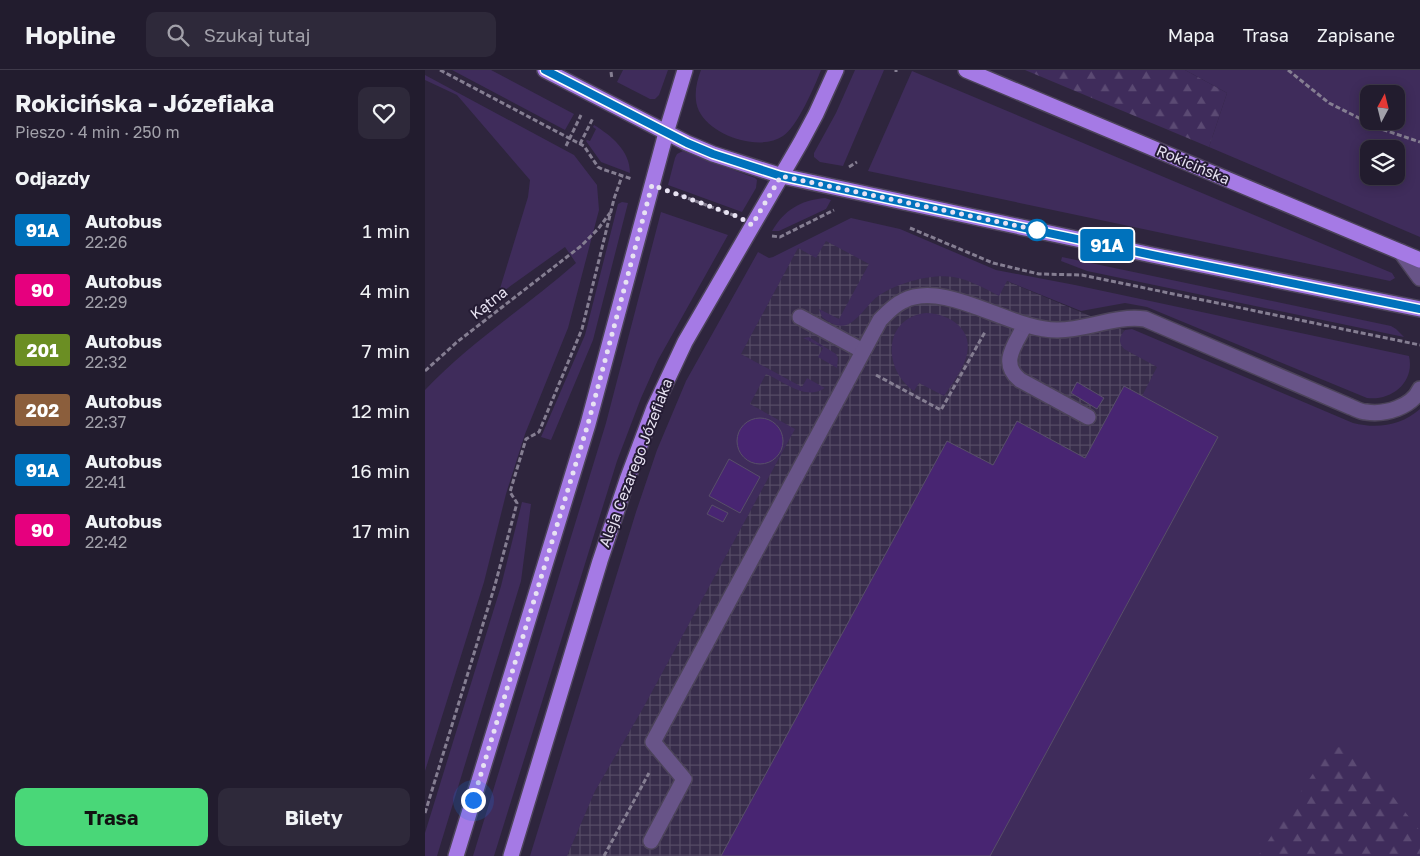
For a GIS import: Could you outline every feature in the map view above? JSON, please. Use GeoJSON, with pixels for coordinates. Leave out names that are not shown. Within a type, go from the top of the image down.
{"type":"FeatureCollection","features":[{"type":"Feature","properties":{"kind":"main road"},"geometry":{"type":"LineString","coordinates":[[545,70],[713,154],[781,176],[1152,255],[1420,309]]}},
{"type":"Feature","properties":{"kind":"main road"},"geometry":{"type":"LineString","coordinates":[[456,856],[588,424],[666,132],[685,70]]}},
{"type":"Feature","properties":{"kind":"main road","name":"Aleja Cezarego Józefiaka"},"geometry":{"type":"LineString","coordinates":[[511,856],[600,561],[654,408],[685,342],[816,114],[837,70]]}},
{"type":"Feature","properties":{"kind":"main road","name":"Rokicińska"},"geometry":{"type":"LineString","coordinates":[[966,70],[1420,260]]}},
{"type":"Feature","properties":{"kind":"lane"},"geometry":{"type":"LineString","coordinates":[[1401,252],[1420,278]]}},
{"type":"Feature","properties":{"kind":"lane"},"geometry":{"type":"LineString","coordinates":[[651,841],[683,779],[653,742],[880,320],[893,307],[904,300],[931,296],[946,298],[1025,325],[1057,330],[1118,320],[1145,319],[1351,408],[1366,412],[1394,409],[1408,403],[1418,394],[1420,389]]}},
{"type":"Feature","properties":{"kind":"lane"},"geometry":{"type":"LineString","coordinates":[[800,317],[863,351]]}},
{"type":"Feature","properties":{"kind":"lane"},"geometry":{"type":"LineString","coordinates":[[1025,325],[1011,354],[1010,367],[1013,374],[1020,380],[1088,417]]}},
{"type":"Feature","properties":{"kind":"path"},"geometry":{"type":"LineString","coordinates":[[439,70],[570,138],[583,146],[598,167],[739,217],[774,237],[780,237],[834,210],[840,211]]}},
{"type":"Feature","properties":{"kind":"path"},"geometry":{"type":"LineString","coordinates":[[1288,70],[1329,103],[1381,129],[1420,142]]}},
{"type":"Feature","properties":{"kind":"path"},"geometry":{"type":"LineString","coordinates":[[566,146],[581,115]]}},
{"type":"Feature","properties":{"kind":"path"},"geometry":{"type":"LineString","coordinates":[[425,813],[495,585],[517,503],[510,492],[526,439],[539,432],[581,328],[611,211],[622,176]]}},
{"type":"Feature","properties":{"kind":"path","name":"Kątna"},"geometry":{"type":"LineString","coordinates":[[425,371],[457,342],[569,255],[592,235],[611,211]]}},
{"type":"Feature","properties":{"kind":"path"},"geometry":{"type":"LineString","coordinates":[[902,225],[993,263],[1030,272],[1082,275],[1420,346]]}},
{"type":"Feature","properties":{"kind":"path"},"geometry":{"type":"LineString","coordinates":[[874,374],[941,410],[995,314]]}},
{"type":"Feature","properties":{"kind":"path"},"geometry":{"type":"LineString","coordinates":[[604,856],[661,752]]}},
{"type":"Feature","properties":{"kind":"shaded area"},"geometry":{"type":"Polygon","coordinates":[[[868,223],[1272,392],[1019,856],[563,856],[764,262],[820,235],[868,223]]]}},
{"type":"Feature","properties":{"kind":"green space"},"geometry":{"type":"Polygon","coordinates":[[[452,70],[491,70],[574,114],[565,130],[452,70]]]}},
{"type":"Feature","properties":{"kind":"green space"},"geometry":{"type":"Polygon","coordinates":[[[623,70],[668,70],[659,95],[655,99],[650,99],[617,82],[623,70]]]}},
{"type":"Feature","properties":{"kind":"green space"},"geometry":{"type":"Polygon","coordinates":[[[701,70],[821,70],[805,106],[794,124],[783,136],[773,141],[749,142],[737,139],[714,128],[699,111],[696,96],[701,70]]]}},
{"type":"Feature","properties":{"kind":"green space"},"geometry":{"type":"Polygon","coordinates":[[[855,70],[884,70],[843,166],[820,162],[814,157],[814,153],[836,113],[855,70]]]}},
{"type":"Feature","properties":{"kind":"green space"},"geometry":{"type":"Polygon","coordinates":[[[1025,70],[1185,70],[1227,93],[1209,147],[1025,70]]]}},
{"type":"Feature","properties":{"kind":"green space"},"geometry":{"type":"Polygon","coordinates":[[[1185,70],[1420,70],[1420,237],[1209,147],[1227,93],[1185,70]]]}},
{"type":"Feature","properties":{"kind":"green space"},"geometry":{"type":"Polygon","coordinates":[[[912,71],[1392,273],[1395,278],[1390,281],[868,171],[912,71]]]}},
{"type":"Feature","properties":{"kind":"green space"},"geometry":{"type":"Polygon","coordinates":[[[425,75],[574,155],[597,185],[599,210],[568,328],[525,434],[506,494],[484,582],[425,771],[425,390],[479,340],[576,263],[565,247],[498,295],[528,197],[530,180],[457,95],[425,80],[425,75]]]}},
{"type":"Feature","properties":{"kind":"green space"},"geometry":{"type":"Polygon","coordinates":[[[594,125],[619,145],[627,158],[630,173],[601,162],[586,141],[590,141],[596,129],[593,127],[594,125]]]}},
{"type":"Feature","properties":{"kind":"green space"},"geometry":{"type":"Polygon","coordinates":[[[683,151],[757,180],[756,188],[742,212],[668,185],[675,158],[677,154],[683,151]]]}},
{"type":"Feature","properties":{"kind":"green space"},"geometry":{"type":"Polygon","coordinates":[[[825,198],[831,200],[826,209],[779,231],[772,231],[782,217],[794,207],[808,201],[825,198]]]}},
{"type":"Feature","properties":{"kind":"green space"},"geometry":{"type":"Polygon","coordinates":[[[622,202],[628,203],[593,340],[551,440],[541,437],[585,335],[618,204],[622,202]]]}},
{"type":"Feature","properties":{"kind":"green space"},"geometry":{"type":"Polygon","coordinates":[[[661,212],[728,235],[658,360],[617,461],[494,856],[473,856],[606,423],[661,212]]]}},
{"type":"Feature","properties":{"kind":"green space"},"geometry":{"type":"Polygon","coordinates":[[[851,218],[900,229],[996,270],[1409,356],[1408,374],[1405,382],[1393,393],[1376,398],[1367,398],[1147,307],[1125,303],[1081,311],[1007,281],[999,296],[959,278],[944,276],[924,278],[884,292],[850,323],[843,326],[836,325],[822,317],[819,309],[839,319],[869,264],[826,241],[816,258],[798,248],[741,354],[802,387],[807,378],[825,388],[818,391],[803,391],[795,389],[766,374],[750,404],[795,429],[642,710],[595,791],[567,856],[530,856],[636,512],[657,450],[686,381],[758,252],[769,258],[773,257],[851,218]]]}},
{"type":"Feature","properties":{"kind":"green space"},"geometry":{"type":"Polygon","coordinates":[[[1062,257],[1391,326],[1404,337],[1087,271],[1061,261],[1062,257]]]}},
{"type":"Feature","properties":{"kind":"green space"},"geometry":{"type":"Polygon","coordinates":[[[926,313],[952,320],[959,325],[967,339],[968,348],[964,363],[944,396],[919,383],[914,391],[904,382],[897,371],[893,358],[892,346],[895,334],[901,324],[912,317],[926,313]]]}},
{"type":"Feature","properties":{"kind":"green space"},"geometry":{"type":"Polygon","coordinates":[[[1132,329],[1353,423],[1371,426],[1388,425],[1413,415],[1420,409],[1420,856],[990,856],[1218,437],[1142,396],[1157,367],[1124,349],[1122,346],[1120,342],[1121,335],[1125,330],[1132,329]]]}},
{"type":"Feature","properties":{"kind":"green space"},"geometry":{"type":"Polygon","coordinates":[[[809,337],[836,354],[838,358],[837,368],[818,357],[823,348],[803,338],[809,337]]]}},
{"type":"Feature","properties":{"kind":"green space"},"geometry":{"type":"Polygon","coordinates":[[[522,502],[531,504],[521,581],[437,856],[425,856],[425,833],[501,586],[522,502]]]}},
{"type":"Feature","properties":{"kind":"green space"},"geometry":{"type":"Polygon","coordinates":[[[1339,747],[1353,750],[1361,756],[1420,831],[1420,856],[1258,856],[1328,751],[1339,747]]]}},
{"type":"Feature","properties":{"kind":"building"},"geometry":{"type":"Polygon","coordinates":[[[1077,382],[1104,398],[1097,409],[1071,393],[1077,382]]]}},
{"type":"Feature","properties":{"kind":"building"},"geometry":{"type":"Polygon","coordinates":[[[1124,386],[1218,437],[990,856],[721,856],[947,441],[993,465],[1017,421],[1085,458],[1124,386]]]}},
{"type":"Feature","properties":{"kind":"building"},"geometry":{"type":"Polygon","coordinates":[[[755,418],[765,418],[777,424],[782,432],[782,450],[777,458],[769,463],[755,464],[747,461],[740,454],[737,446],[737,436],[740,428],[747,421],[755,418]]]}},
{"type":"Feature","properties":{"kind":"building"},"geometry":{"type":"Polygon","coordinates":[[[729,459],[760,477],[740,513],[709,496],[729,459]]]}},
{"type":"Feature","properties":{"kind":"building"},"geometry":{"type":"Polygon","coordinates":[[[712,505],[728,513],[723,522],[707,514],[712,505]]]}},
{"type":"Feature","properties":{"kind":"bus line","name":"91A"},"geometry":{"type":"LineString","coordinates":[[545,70],[687,143],[713,154],[781,176],[1152,255],[1420,309]]}},
{"type":"Feature","properties":{"kind":"route"},"geometry":{"type":"LineString","coordinates":[[473,800],[588,424],[652,185],[739,217],[752,225],[781,176],[1037,230]]}}]}
